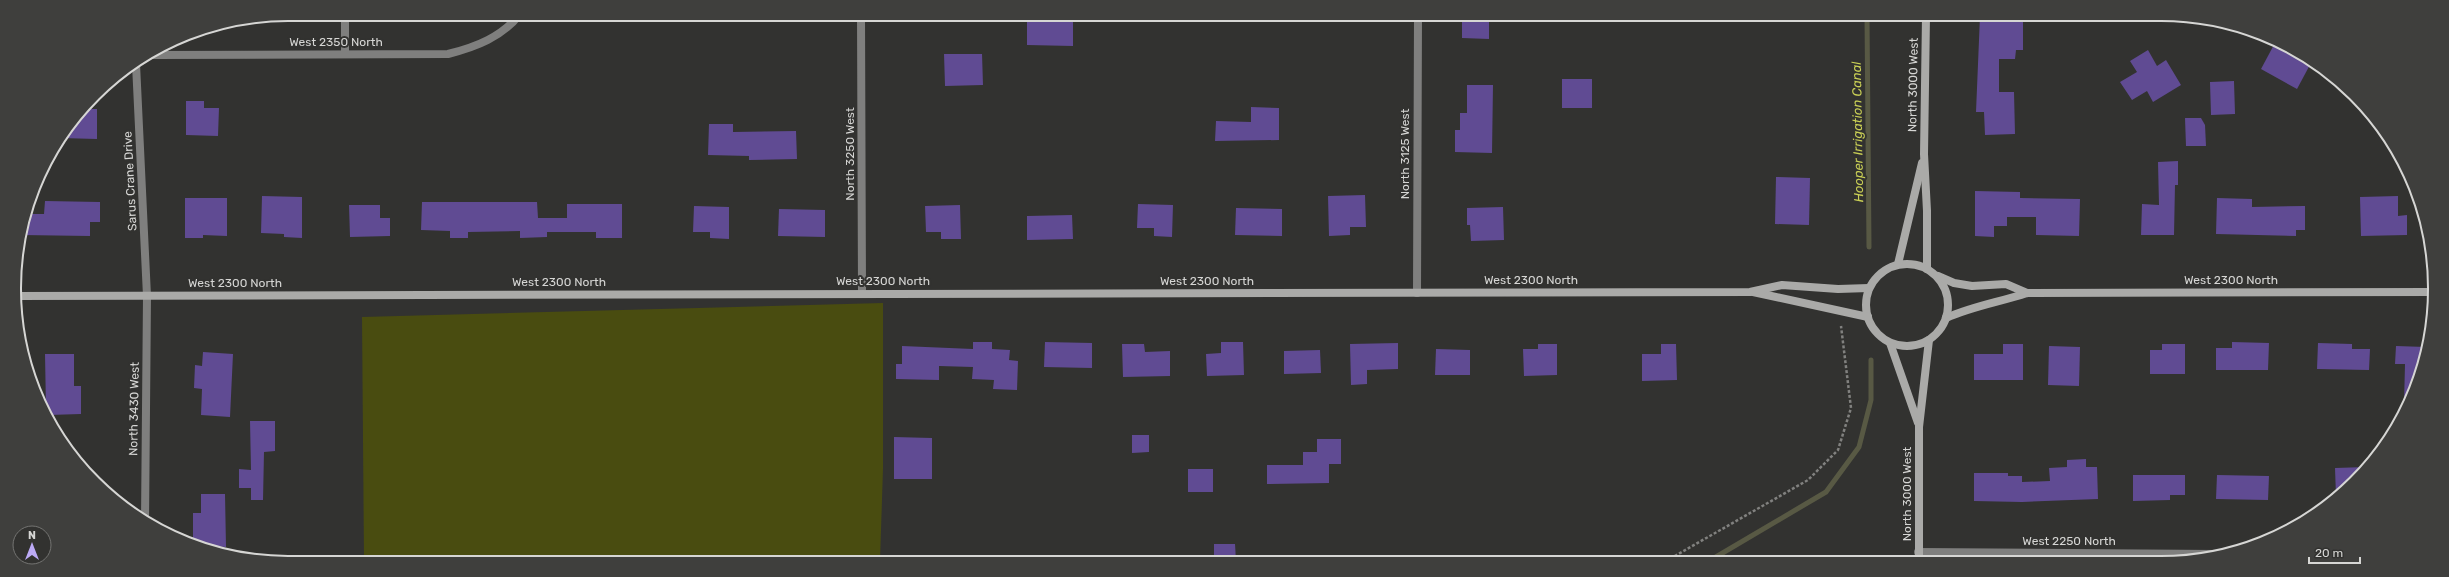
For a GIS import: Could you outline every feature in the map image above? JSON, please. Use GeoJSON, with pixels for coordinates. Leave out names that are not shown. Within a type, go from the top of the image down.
{"type":"FeatureCollection","features":[{"type":"Feature","properties":{"kind":"street"},"geometry":{"type":"LineString","coordinates":[[345,21],[345,54]]}},
{"type":"Feature","properties":{"kind":"street","name":"West 2350 North"},"geometry":{"type":"LineString","coordinates":[[159,55],[448,54],[480,45],[515,21]]}},
{"type":"Feature","properties":{"kind":"street","name":"North 3250 West"},"geometry":{"type":"LineString","coordinates":[[862,21],[862,293]]}},
{"type":"Feature","properties":{"kind":"street","name":"North 3125 West"},"geometry":{"type":"LineString","coordinates":[[1417,293],[1418,21]]}},
{"type":"Feature","properties":{"kind":"street","name":"North 3000 West"},"geometry":{"type":"LineString","coordinates":[[1926,21],[1924,154],[1928,211],[1927,269]]}},
{"type":"Feature","properties":{"kind":"street","name":"Sarus Crane Drive"},"geometry":{"type":"LineString","coordinates":[[136,69],[147,296]]}},
{"type":"Feature","properties":{"kind":"street","name":"North 3000 West"},"geometry":{"type":"LineString","coordinates":[[1898,264],[1924,154]]}},
{"type":"Feature","properties":{"kind":"street"},"geometry":{"type":"LineString","coordinates":[[1898,264],[1918,265],[1927,269],[1937,276],[1944,287],[1948,299],[1946,318],[1940,330],[1929,340],[1916,345],[1902,346],[1890,343],[1872,328],[1868,317],[1866,300],[1869,288],[1876,277],[1886,269],[1898,264]]}},
{"type":"Feature","properties":{"kind":"street","name":"West 2300 North"},"geometry":{"type":"LineString","coordinates":[[1937,276],[1954,284],[1972,286],[2006,284],[2028,293]]}},
{"type":"Feature","properties":{"kind":"street","name":"West 2300 North"},"geometry":{"type":"LineString","coordinates":[[1750,292],[1782,285],[1838,289],[1869,288]]}},
{"type":"Feature","properties":{"kind":"street","name":"West 2300 North"},"geometry":{"type":"LineString","coordinates":[[21,296],[1750,292],[1868,317]]}},
{"type":"Feature","properties":{"kind":"street","name":"West 2300 North"},"geometry":{"type":"LineString","coordinates":[[1946,318],[1975,306],[2007,300],[2028,293],[2428,292]]}},
{"type":"Feature","properties":{"kind":"street","name":"North 3430 West"},"geometry":{"type":"LineString","coordinates":[[145,514],[147,296]]}},
{"type":"Feature","properties":{"kind":"street","name":"North 3000 West"},"geometry":{"type":"LineString","coordinates":[[1918,556],[1919,427],[1929,340]]}},
{"type":"Feature","properties":{"kind":"street","name":"North 3000 West"},"geometry":{"type":"LineString","coordinates":[[1890,343],[1919,427]]}},
{"type":"Feature","properties":{"kind":"street","name":"West 2250 North"},"geometry":{"type":"LineString","coordinates":[[1918,556],[2192,554]]}},
{"type":"Feature","properties":{"kind":"path"},"geometry":{"type":"LineString","coordinates":[[1675,556],[1808,480],[1838,450],[1850,408],[1841,326]]}},
{"type":"Feature","properties":{"kind":"shaded area"},"geometry":{"type":"Polygon","coordinates":[[[883,303],[883,469],[880,556],[364,556],[362,317],[883,303]]]}},
{"type":"Feature","properties":{"kind":"building"},"geometry":{"type":"Polygon","coordinates":[[[1027,21],[1073,21],[1073,46],[1027,45],[1027,21]]]}},
{"type":"Feature","properties":{"kind":"building"},"geometry":{"type":"Polygon","coordinates":[[[1462,21],[1489,21],[1489,39],[1462,38],[1462,21]]]}},
{"type":"Feature","properties":{"kind":"building"},"geometry":{"type":"Polygon","coordinates":[[[1980,21],[2023,21],[2023,50],[2016,50],[2015,59],[1999,59],[1999,92],[2014,92],[2015,134],[1985,135],[1984,112],[1976,112],[1980,21]]]}},
{"type":"Feature","properties":{"kind":"building"},"geometry":{"type":"Polygon","coordinates":[[[2273,46],[2309,66],[2297,89],[2261,69],[2273,46]]]}},
{"type":"Feature","properties":{"kind":"building"},"geometry":{"type":"Polygon","coordinates":[[[2148,50],[2157,66],[2166,60],[2181,85],[2153,102],[2147,91],[2132,100],[2120,82],[2137,72],[2130,61],[2148,50]]]}},
{"type":"Feature","properties":{"kind":"building"},"geometry":{"type":"Polygon","coordinates":[[[944,54],[982,54],[983,85],[945,86],[944,54]]]}},
{"type":"Feature","properties":{"kind":"building"},"geometry":{"type":"Polygon","coordinates":[[[1562,79],[1592,79],[1592,108],[1562,108],[1562,79]]]}},
{"type":"Feature","properties":{"kind":"building"},"geometry":{"type":"Polygon","coordinates":[[[2234,81],[2235,114],[2211,115],[2210,82],[2234,81]]]}},
{"type":"Feature","properties":{"kind":"building"},"geometry":{"type":"Polygon","coordinates":[[[1467,85],[1493,85],[1492,153],[1455,152],[1455,130],[1460,130],[1460,113],[1467,113],[1467,85]]]}},
{"type":"Feature","properties":{"kind":"building"},"geometry":{"type":"Polygon","coordinates":[[[186,101],[204,101],[204,108],[219,108],[218,136],[186,135],[186,101]]]}},
{"type":"Feature","properties":{"kind":"building"},"geometry":{"type":"Polygon","coordinates":[[[1251,107],[1279,108],[1279,140],[1215,141],[1216,121],[1251,122],[1251,107]]]}},
{"type":"Feature","properties":{"kind":"building"},"geometry":{"type":"Polygon","coordinates":[[[90,109],[97,109],[97,139],[67,138],[90,109]]]}},
{"type":"Feature","properties":{"kind":"building"},"geometry":{"type":"Polygon","coordinates":[[[2185,118],[2201,118],[2205,125],[2206,146],[2186,146],[2185,118]]]}},
{"type":"Feature","properties":{"kind":"building"},"geometry":{"type":"Polygon","coordinates":[[[709,124],[733,124],[733,132],[796,131],[797,159],[749,160],[749,156],[708,155],[709,124]]]}},
{"type":"Feature","properties":{"kind":"building"},"geometry":{"type":"Polygon","coordinates":[[[2178,161],[2178,185],[2175,185],[2174,235],[2141,235],[2142,204],[2159,205],[2158,162],[2178,161]]]}},
{"type":"Feature","properties":{"kind":"building"},"geometry":{"type":"Polygon","coordinates":[[[1776,177],[1810,178],[1809,225],[1775,224],[1776,177]]]}},
{"type":"Feature","properties":{"kind":"building"},"geometry":{"type":"Polygon","coordinates":[[[1975,191],[2020,192],[2020,198],[2080,199],[2079,236],[2036,235],[2036,217],[2007,217],[2007,226],[1994,226],[1994,237],[1975,236],[1975,191]]]}},
{"type":"Feature","properties":{"kind":"building"},"geometry":{"type":"Polygon","coordinates":[[[1365,195],[1366,227],[1350,227],[1350,235],[1329,236],[1328,196],[1365,195]]]}},
{"type":"Feature","properties":{"kind":"building"},"geometry":{"type":"Polygon","coordinates":[[[262,196],[302,197],[302,238],[284,237],[284,234],[261,233],[262,196]]]}},
{"type":"Feature","properties":{"kind":"building"},"geometry":{"type":"Polygon","coordinates":[[[2398,196],[2398,216],[2407,215],[2407,235],[2361,236],[2360,197],[2398,196]]]}},
{"type":"Feature","properties":{"kind":"building"},"geometry":{"type":"Polygon","coordinates":[[[185,198],[227,198],[227,236],[203,235],[203,238],[185,238],[185,198]]]}},
{"type":"Feature","properties":{"kind":"building"},"geometry":{"type":"Polygon","coordinates":[[[2217,198],[2252,199],[2252,207],[2305,206],[2305,230],[2296,230],[2296,236],[2216,234],[2217,198]]]}},
{"type":"Feature","properties":{"kind":"building"},"geometry":{"type":"Polygon","coordinates":[[[45,201],[100,202],[100,222],[90,222],[90,236],[26,235],[32,214],[44,214],[45,201]]]}},
{"type":"Feature","properties":{"kind":"building"},"geometry":{"type":"Polygon","coordinates":[[[422,202],[537,202],[538,218],[567,218],[567,204],[622,204],[622,238],[596,238],[596,232],[547,232],[547,237],[520,238],[520,231],[468,232],[468,238],[450,238],[450,231],[421,230],[422,202]]]}},
{"type":"Feature","properties":{"kind":"building"},"geometry":{"type":"Polygon","coordinates":[[[1138,204],[1173,205],[1172,237],[1154,236],[1154,228],[1137,228],[1138,204]]]}},
{"type":"Feature","properties":{"kind":"building"},"geometry":{"type":"Polygon","coordinates":[[[349,205],[380,205],[380,218],[390,218],[390,236],[350,237],[349,205]]]}},
{"type":"Feature","properties":{"kind":"building"},"geometry":{"type":"Polygon","coordinates":[[[960,205],[961,239],[941,239],[941,232],[926,232],[925,206],[960,205]]]}},
{"type":"Feature","properties":{"kind":"building"},"geometry":{"type":"Polygon","coordinates":[[[694,206],[729,207],[729,239],[710,238],[710,232],[693,232],[694,206]]]}},
{"type":"Feature","properties":{"kind":"building"},"geometry":{"type":"Polygon","coordinates":[[[1503,207],[1504,240],[1471,241],[1470,225],[1467,225],[1467,208],[1503,207]]]}},
{"type":"Feature","properties":{"kind":"building"},"geometry":{"type":"Polygon","coordinates":[[[1236,208],[1282,209],[1282,236],[1235,235],[1236,208]]]}},
{"type":"Feature","properties":{"kind":"building"},"geometry":{"type":"Polygon","coordinates":[[[779,209],[825,210],[825,237],[778,236],[779,209]]]}},
{"type":"Feature","properties":{"kind":"building"},"geometry":{"type":"Polygon","coordinates":[[[1072,215],[1073,239],[1027,240],[1027,216],[1072,215]]]}},
{"type":"Feature","properties":{"kind":"building"},"geometry":{"type":"Polygon","coordinates":[[[973,342],[992,342],[992,349],[1010,350],[1009,360],[1018,361],[1017,390],[993,389],[994,380],[972,379],[973,367],[939,366],[939,380],[896,379],[896,364],[902,364],[902,346],[973,349],[973,342]]]}},
{"type":"Feature","properties":{"kind":"building"},"geometry":{"type":"Polygon","coordinates":[[[1045,342],[1092,343],[1092,368],[1044,367],[1045,342]]]}},
{"type":"Feature","properties":{"kind":"building"},"geometry":{"type":"Polygon","coordinates":[[[1221,342],[1243,342],[1244,375],[1207,376],[1206,354],[1221,353],[1221,342]]]}},
{"type":"Feature","properties":{"kind":"building"},"geometry":{"type":"Polygon","coordinates":[[[2232,342],[2269,343],[2268,370],[2216,370],[2216,348],[2232,348],[2232,342]]]}},
{"type":"Feature","properties":{"kind":"building"},"geometry":{"type":"Polygon","coordinates":[[[1398,343],[1398,369],[1367,370],[1367,384],[1351,385],[1350,344],[1398,343]]]}},
{"type":"Feature","properties":{"kind":"building"},"geometry":{"type":"Polygon","coordinates":[[[2318,343],[2352,344],[2352,349],[2370,349],[2369,370],[2317,369],[2318,343]]]}},
{"type":"Feature","properties":{"kind":"building"},"geometry":{"type":"Polygon","coordinates":[[[1122,344],[1144,344],[1145,352],[1170,351],[1170,376],[1123,377],[1122,344]]]}},
{"type":"Feature","properties":{"kind":"building"},"geometry":{"type":"Polygon","coordinates":[[[1538,344],[1557,344],[1557,375],[1524,376],[1523,349],[1538,349],[1538,344]]]}},
{"type":"Feature","properties":{"kind":"building"},"geometry":{"type":"Polygon","coordinates":[[[1661,344],[1676,344],[1677,380],[1642,381],[1642,354],[1661,354],[1661,344]]]}},
{"type":"Feature","properties":{"kind":"building"},"geometry":{"type":"Polygon","coordinates":[[[2003,344],[2023,344],[2023,380],[1974,380],[1974,354],[2003,354],[2003,344]]]}},
{"type":"Feature","properties":{"kind":"building"},"geometry":{"type":"Polygon","coordinates":[[[2162,344],[2185,344],[2185,374],[2150,374],[2150,350],[2162,350],[2162,344]]]}},
{"type":"Feature","properties":{"kind":"building"},"geometry":{"type":"Polygon","coordinates":[[[2049,346],[2080,347],[2079,386],[2048,385],[2049,346]]]}},
{"type":"Feature","properties":{"kind":"building"},"geometry":{"type":"Polygon","coordinates":[[[2396,346],[2422,347],[2414,374],[2404,399],[2405,364],[2395,364],[2396,346]]]}},
{"type":"Feature","properties":{"kind":"building"},"geometry":{"type":"Polygon","coordinates":[[[1436,349],[1470,350],[1470,375],[1435,375],[1436,349]]]}},
{"type":"Feature","properties":{"kind":"building"},"geometry":{"type":"Polygon","coordinates":[[[1320,350],[1321,373],[1284,374],[1284,351],[1320,350]]]}},
{"type":"Feature","properties":{"kind":"building"},"geometry":{"type":"Polygon","coordinates":[[[203,352],[233,354],[230,417],[201,415],[202,389],[194,388],[195,365],[202,366],[203,352]]]}},
{"type":"Feature","properties":{"kind":"building"},"geometry":{"type":"Polygon","coordinates":[[[45,354],[74,354],[74,386],[81,386],[81,414],[53,415],[46,401],[45,354]]]}},
{"type":"Feature","properties":{"kind":"building"},"geometry":{"type":"Polygon","coordinates":[[[250,421],[275,421],[275,451],[264,452],[263,500],[251,500],[251,488],[239,488],[239,469],[251,470],[250,421]]]}},
{"type":"Feature","properties":{"kind":"building"},"geometry":{"type":"Polygon","coordinates":[[[1132,435],[1149,435],[1149,452],[1132,453],[1132,435]]]}},
{"type":"Feature","properties":{"kind":"building"},"geometry":{"type":"Polygon","coordinates":[[[894,437],[932,438],[932,479],[894,479],[894,437]]]}},
{"type":"Feature","properties":{"kind":"building"},"geometry":{"type":"Polygon","coordinates":[[[1317,439],[1341,439],[1341,464],[1329,464],[1329,483],[1267,484],[1267,465],[1303,465],[1303,452],[1317,452],[1317,439]]]}},
{"type":"Feature","properties":{"kind":"building"},"geometry":{"type":"Polygon","coordinates":[[[2086,459],[2086,467],[2097,467],[2098,499],[2022,502],[1974,501],[1974,473],[2008,473],[2008,476],[2022,476],[2022,482],[2050,481],[2049,468],[2067,467],[2067,460],[2086,459]]]}},
{"type":"Feature","properties":{"kind":"building"},"geometry":{"type":"Polygon","coordinates":[[[2360,467],[2336,491],[2335,468],[2360,467]]]}},
{"type":"Feature","properties":{"kind":"building"},"geometry":{"type":"Polygon","coordinates":[[[1188,469],[1213,469],[1213,492],[1188,492],[1188,469]]]}},
{"type":"Feature","properties":{"kind":"building"},"geometry":{"type":"Polygon","coordinates":[[[2133,475],[2185,475],[2185,495],[2170,495],[2170,500],[2133,501],[2133,475]]]}},
{"type":"Feature","properties":{"kind":"building"},"geometry":{"type":"Polygon","coordinates":[[[2217,475],[2269,476],[2268,500],[2216,499],[2217,475]]]}},
{"type":"Feature","properties":{"kind":"building"},"geometry":{"type":"Polygon","coordinates":[[[201,494],[225,494],[226,547],[217,546],[193,538],[193,513],[201,513],[201,494]]]}},
{"type":"Feature","properties":{"kind":"building"},"geometry":{"type":"Polygon","coordinates":[[[1214,544],[1235,544],[1236,556],[1214,556],[1214,544]]]}},
{"type":"Feature","properties":{"kind":"waterway","name":"Hooper Irrigation Canal"},"geometry":{"type":"LineString","coordinates":[[1867,21],[1869,247]]}},
{"type":"Feature","properties":{"kind":"waterway","name":"Hooper Irrigation Canal"},"geometry":{"type":"LineString","coordinates":[[1717,556],[1826,492],[1859,447],[1871,400],[1871,360]]}}]}
